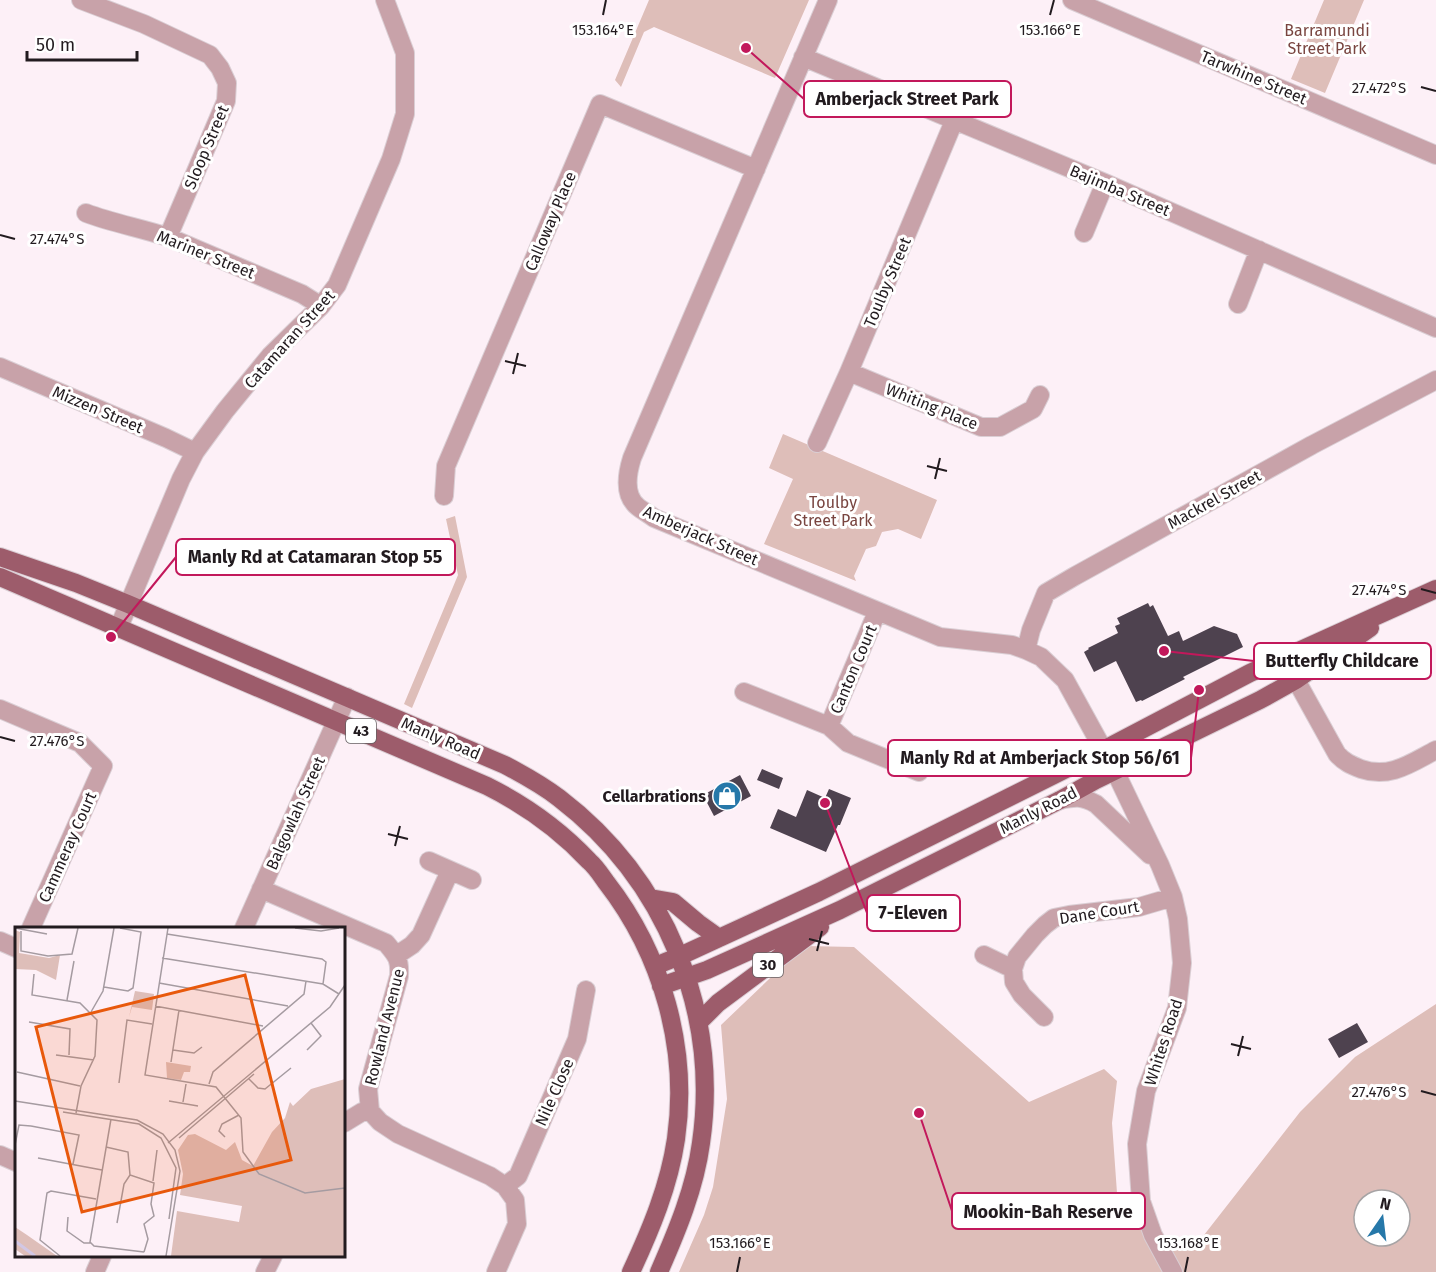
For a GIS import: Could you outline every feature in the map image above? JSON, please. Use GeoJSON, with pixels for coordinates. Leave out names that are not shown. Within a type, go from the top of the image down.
{"type":"FeatureCollection","features":[{"type":"Feature","properties":{"kind":"main road","name":"Manly Road"},"geometry":{"type":"LineString","coordinates":[[0,557],[128,604],[505,765],[559,798],[599,834],[630,870],[650,898],[670,933],[688,977],[699,1022],[704,1075],[704,1123],[701,1145],[684,1209],[659,1272]]}},
{"type":"Feature","properties":{"kind":"main road","name":"Manly Road"},"geometry":{"type":"LineString","coordinates":[[0,577],[507,796],[548,823],[591,862],[631,918],[654,966],[819,892],[1250,673],[1436,589]]}},
{"type":"Feature","properties":{"kind":"main road","name":"Manly Road"},"geometry":{"type":"LineString","coordinates":[[661,986],[688,977],[840,910],[1260,699],[1296,680],[1406,603]]}},
{"type":"Feature","properties":{"kind":"main road"},"geometry":{"type":"LineString","coordinates":[[650,898],[673,902],[719,938]]}},
{"type":"Feature","properties":{"kind":"main road","name":"30"},"geometry":{"type":"LineString","coordinates":[[699,1022],[718,1003],[840,910]]}},
{"type":"Feature","properties":{"kind":"main road"},"geometry":{"type":"LineString","coordinates":[[631,1272],[664,1190],[672,1163],[676,1137],[679,1090],[673,1028],[654,966]]}},
{"type":"Feature","properties":{"kind":"street","name":"Sloop Street"},"geometry":{"type":"LineString","coordinates":[[81,0],[144,24],[210,56],[220,68],[226,83],[226,101],[222,113],[168,237]]}},
{"type":"Feature","properties":{"kind":"street","name":"Catamaran Street"},"geometry":{"type":"LineString","coordinates":[[119,627],[181,479],[195,452],[270,356],[321,306],[336,285],[391,159],[405,114],[405,53],[385,0]]}},
{"type":"Feature","properties":{"kind":"street","name":"Amberjack Street"},"geometry":{"type":"LineString","coordinates":[[828,0],[632,458],[627,475],[628,489],[636,506],[654,518],[877,612],[940,637],[1012,645],[1041,657],[1065,680],[1103,749]]}},
{"type":"Feature","properties":{"kind":"street","name":"Tarwhine Street"},"geometry":{"type":"LineString","coordinates":[[1072,0],[1436,155]]}},
{"type":"Feature","properties":{"kind":"street","name":"Bajimba Street"},"geometry":{"type":"LineString","coordinates":[[803,57],[1105,183],[1436,328]]}},
{"type":"Feature","properties":{"kind":"street","name":"Calloway Place"},"geometry":{"type":"LineString","coordinates":[[444,496],[446,466],[600,104],[756,169]]}},
{"type":"Feature","properties":{"kind":"street","name":"Toulby Street"},"geometry":{"type":"LineString","coordinates":[[817,444],[954,121]]}},
{"type":"Feature","properties":{"kind":"street"},"geometry":{"type":"LineString","coordinates":[[1084,233],[1105,183]]}},
{"type":"Feature","properties":{"kind":"street","name":"Mariner Street"},"geometry":{"type":"LineString","coordinates":[[86,213],[168,237],[302,294],[321,306]]}},
{"type":"Feature","properties":{"kind":"street"},"geometry":{"type":"LineString","coordinates":[[1238,304],[1259,250]]}},
{"type":"Feature","properties":{"kind":"street","name":"Mizzen Street"},"geometry":{"type":"LineString","coordinates":[[0,367],[195,452]]}},
{"type":"Feature","properties":{"kind":"street","name":"Whiting Place"},"geometry":{"type":"LineString","coordinates":[[849,372],[981,427],[1000,427],[1033,409],[1040,395]]}},
{"type":"Feature","properties":{"kind":"street","name":"Mackrel Street"},"geometry":{"type":"LineString","coordinates":[[1026,650],[1031,630],[1046,593],[1312,445],[1436,380]]}},
{"type":"Feature","properties":{"kind":"street","name":"Canton Court"},"geometry":{"type":"LineString","coordinates":[[829,726],[877,612]]}},
{"type":"Feature","properties":{"kind":"street"},"geometry":{"type":"LineString","coordinates":[[1296,680],[1336,754],[1351,765],[1374,772],[1390,772],[1436,750]]}},
{"type":"Feature","properties":{"kind":"street"},"geometry":{"type":"LineString","coordinates":[[744,692],[829,726],[848,743],[919,772]]}},
{"type":"Feature","properties":{"kind":"street","name":"Balgowlah Street"},"geometry":{"type":"LineString","coordinates":[[244,927],[347,697]]}},
{"type":"Feature","properties":{"kind":"street","name":"Cammeray Court"},"geometry":{"type":"LineString","coordinates":[[0,709],[80,743],[103,766],[31,927]]}},
{"type":"Feature","properties":{"kind":"street","name":"Whites Road"},"geometry":{"type":"LineString","coordinates":[[1103,749],[1160,865],[1179,919],[1182,963],[1177,1008],[1146,1092],[1137,1144],[1141,1201],[1153,1234],[1173,1272]]}},
{"type":"Feature","properties":{"kind":"street"},"geometry":{"type":"LineString","coordinates":[[1060,800],[1076,797],[1096,804],[1160,865]]}},
{"type":"Feature","properties":{"kind":"street"},"geometry":{"type":"LineString","coordinates":[[429,861],[472,880]]}},
{"type":"Feature","properties":{"kind":"street"},"geometry":{"type":"LineString","coordinates":[[397,955],[412,945],[421,935],[450,871]]}},
{"type":"Feature","properties":{"kind":"street","name":"Rowland Avenue"},"geometry":{"type":"LineString","coordinates":[[261,889],[386,943],[397,955],[400,963],[399,976],[368,1089],[370,1111]]}},
{"type":"Feature","properties":{"kind":"street","name":"Dane Court"},"geometry":{"type":"LineString","coordinates":[[1013,969],[1017,957],[1035,935],[1054,918],[1139,907],[1173,897]]}},
{"type":"Feature","properties":{"kind":"street"},"geometry":{"type":"LineString","coordinates":[[0,941],[15,948]]}},
{"type":"Feature","properties":{"kind":"street"},"geometry":{"type":"LineString","coordinates":[[984,955],[1013,969],[1014,982],[1044,1017]]}},
{"type":"Feature","properties":{"kind":"street","name":"Nile Close"},"geometry":{"type":"LineString","coordinates":[[505,1186],[518,1176],[578,1039],[586,990]]}},
{"type":"Feature","properties":{"kind":"street"},"geometry":{"type":"LineString","coordinates":[[345,1122],[362,1112],[370,1111],[380,1122],[398,1134],[490,1176],[505,1186],[515,1200],[517,1224],[496,1272]]}},
{"type":"Feature","properties":{"kind":"street"},"geometry":{"type":"LineString","coordinates":[[0,1155],[15,1162]]}},
{"type":"Feature","properties":{"kind":"street"},"geometry":{"type":"LineString","coordinates":[[95,1272],[102,1257]]}},
{"type":"Feature","properties":{"kind":"street"},"geometry":{"type":"LineString","coordinates":[[265,1272],[272,1257]]}},
{"type":"Feature","properties":{"kind":"green space"},"geometry":{"type":"Polygon","coordinates":[[[649,0],[809,0],[775,78],[654,27],[644,32],[621,87],[615,80],[649,0]]]}},
{"type":"Feature","properties":{"kind":"green space","name":"Barramundi Street Park"},"geometry":{"type":"Polygon","coordinates":[[[1324,0],[1364,0],[1325,93],[1291,79],[1324,0]]]}},
{"type":"Feature","properties":{"kind":"green space","name":"Toulby Street Park"},"geometry":{"type":"Polygon","coordinates":[[[783,434],[937,500],[921,539],[898,529],[882,532],[876,546],[866,549],[854,576],[856,581],[764,544],[793,479],[769,468],[783,434]]]}},
{"type":"Feature","properties":{"kind":"green space"},"geometry":{"type":"Polygon","coordinates":[[[455,516],[467,577],[412,708],[404,704],[458,575],[446,519],[455,516]]]}},
{"type":"Feature","properties":{"kind":"green space"},"geometry":{"type":"Polygon","coordinates":[[[806,946],[854,947],[1029,1102],[1104,1069],[1117,1081],[1112,1123],[1117,1193],[1180,1249],[1204,1235],[1300,1112],[1355,1057],[1436,1004],[1436,1272],[679,1272],[704,1215],[713,1187],[727,1099],[721,1025],[806,946]]]}},
{"type":"Feature","properties":{"kind":"building"},"geometry":{"type":"Polygon","coordinates":[[[1148,603],[1150,607],[1153,605],[1168,636],[1179,631],[1183,641],[1214,626],[1237,634],[1243,647],[1183,677],[1185,679],[1136,702],[1116,661],[1094,672],[1084,652],[1118,633],[1115,626],[1120,624],[1117,618],[1148,603]]]}},
{"type":"Feature","properties":{"kind":"building"},"geometry":{"type":"Polygon","coordinates":[[[762,769],[783,778],[779,789],[757,780],[762,769]]]}},
{"type":"Feature","properties":{"kind":"building","name":"Cellarbrations"},"geometry":{"type":"Polygon","coordinates":[[[740,775],[751,796],[714,816],[703,795],[740,775]]]}},
{"type":"Feature","properties":{"kind":"building"},"geometry":{"type":"Polygon","coordinates":[[[829,789],[851,798],[826,852],[770,828],[778,809],[796,817],[807,790],[825,798],[829,789]]]}},
{"type":"Feature","properties":{"kind":"building"},"geometry":{"type":"Polygon","coordinates":[[[1357,1023],[1368,1042],[1339,1058],[1328,1039],[1357,1023]]]}},
{"type":"Feature","properties":{"kind":"place","name":"Amberjack Street Park"},"geometry":{"type":"Point","coordinates":[746,48]}},
{"type":"Feature","properties":{"kind":"place","name":"Manly Rd at Catamaran Stop 55"},"geometry":{"type":"Point","coordinates":[111,637]}},
{"type":"Feature","properties":{"kind":"place","name":"Butterfly Childcare"},"geometry":{"type":"Point","coordinates":[1164,651]}},
{"type":"Feature","properties":{"kind":"place","name":"Manly Rd at Amberjack Stop 56/61"},"geometry":{"type":"Point","coordinates":[1199,690]}},
{"type":"Feature","properties":{"kind":"place","name":"Cellarbrations"},"geometry":{"type":"Point","coordinates":[727,796]}},
{"type":"Feature","properties":{"kind":"place","name":"7-Eleven"},"geometry":{"type":"Point","coordinates":[825,803]}},
{"type":"Feature","properties":{"kind":"place","name":"Mookin-Bah Reserve"},"geometry":{"type":"Point","coordinates":[919,1113]}}]}
